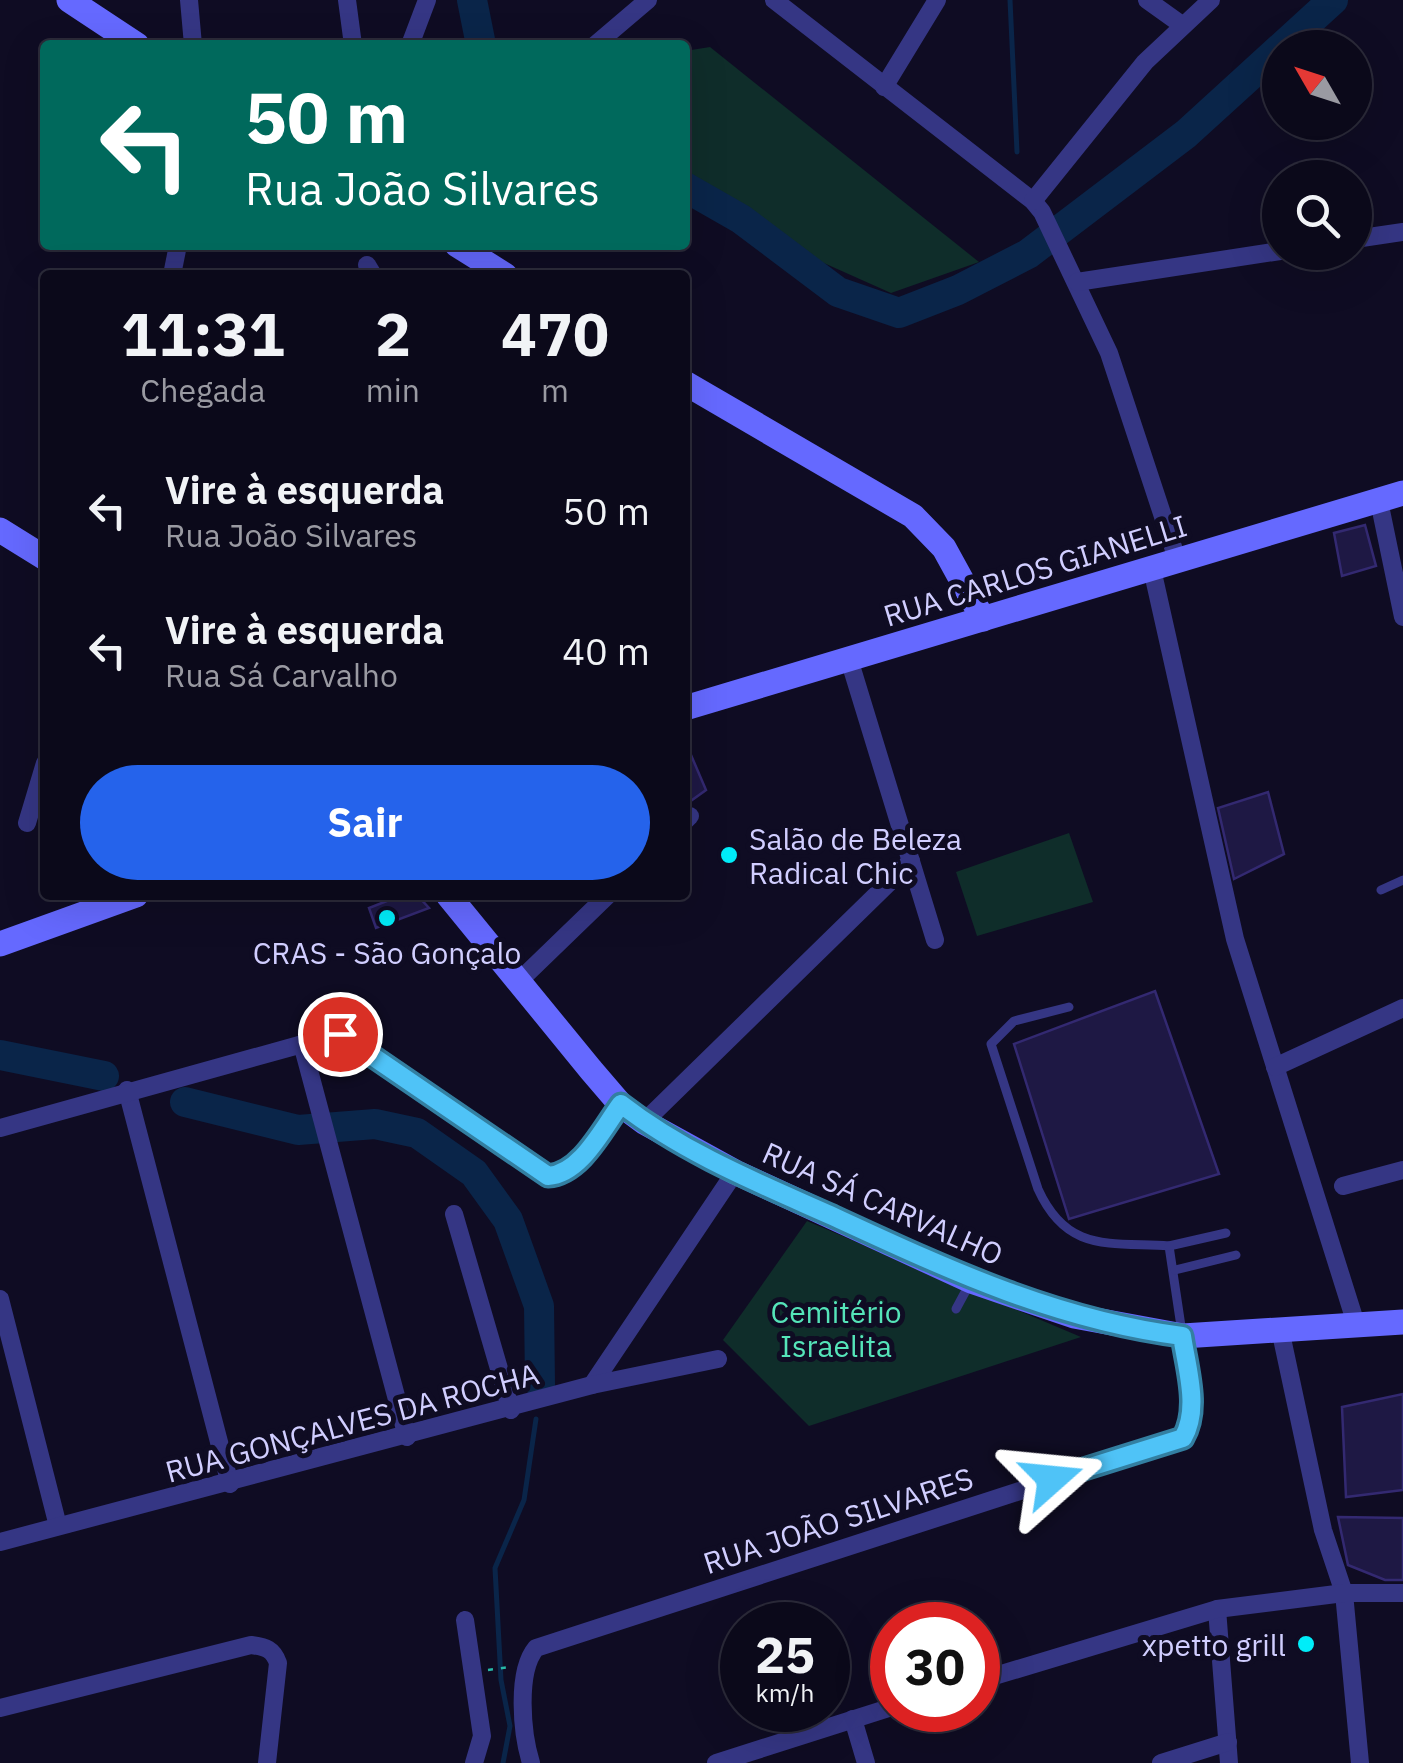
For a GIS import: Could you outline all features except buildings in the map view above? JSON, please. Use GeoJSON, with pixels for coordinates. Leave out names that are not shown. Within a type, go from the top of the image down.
{"type":"FeatureCollection","features":[{"type":"Feature","properties":{"kind":"street"},"geometry":{"type":"LineString","coordinates":[[69,0],[129,40]]}},
{"type":"Feature","properties":{"kind":"street"},"geometry":{"type":"LineString","coordinates":[[190,0],[192,40]]}},
{"type":"Feature","properties":{"kind":"street"},"geometry":{"type":"LineString","coordinates":[[347,0],[351,40]]}},
{"type":"Feature","properties":{"kind":"street"},"geometry":{"type":"LineString","coordinates":[[412,40],[427,0]]}},
{"type":"Feature","properties":{"kind":"street"},"geometry":{"type":"LineString","coordinates":[[601,40],[648,0]]}},
{"type":"Feature","properties":{"kind":"street"},"geometry":{"type":"LineString","coordinates":[[774,0],[1038,207],[1077,282],[1108,353],[1165,566],[1235,939],[1356,1324]]}},
{"type":"Feature","properties":{"kind":"street"},"geometry":{"type":"LineString","coordinates":[[884,87],[937,0]]}},
{"type":"Feature","properties":{"kind":"street"},"geometry":{"type":"LineString","coordinates":[[1146,0],[1182,25]]}},
{"type":"Feature","properties":{"kind":"street"},"geometry":{"type":"LineString","coordinates":[[1038,207],[1096,119],[1182,25],[1211,0]]}},
{"type":"Feature","properties":{"kind":"street"},"geometry":{"type":"LineString","coordinates":[[1372,237],[1403,232]]}},
{"type":"Feature","properties":{"kind":"street"},"geometry":{"type":"LineString","coordinates":[[466,250],[498,270]]}},
{"type":"Feature","properties":{"kind":"street"},"geometry":{"type":"LineString","coordinates":[[1077,282],[1262,253]]}},
{"type":"Feature","properties":{"kind":"street"},"geometry":{"type":"LineString","coordinates":[[690,386],[913,516],[944,548],[983,619]]}},
{"type":"Feature","properties":{"kind":"street"},"geometry":{"type":"LineString","coordinates":[[1391,497],[1403,617]]}},
{"type":"Feature","properties":{"kind":"street","name":"RUA CARLOS GIANELLI"},"geometry":{"type":"LineString","coordinates":[[690,707],[1391,497]]}},
{"type":"Feature","properties":{"kind":"street"},"geometry":{"type":"LineString","coordinates":[[0,530],[40,555]]}},
{"type":"Feature","properties":{"kind":"street"},"geometry":{"type":"LineString","coordinates":[[849,660],[935,940]]}},
{"type":"Feature","properties":{"kind":"street"},"geometry":{"type":"LineString","coordinates":[[27,824],[40,780]]}},
{"type":"Feature","properties":{"kind":"street"},"geometry":{"type":"LineString","coordinates":[[644,1122],[911,861]]}},
{"type":"Feature","properties":{"kind":"street"},"geometry":{"type":"LineString","coordinates":[[0,944],[122,900]]}},
{"type":"Feature","properties":{"kind":"street","name":"RUA SÁ CARVALHO"},"geometry":{"type":"LineString","coordinates":[[452,900],[621,1104],[644,1122],[735,1172],[971,1281],[1074,1316],[1182,1336],[1403,1322]]}},
{"type":"Feature","properties":{"kind":"street"},"geometry":{"type":"LineString","coordinates":[[517,982],[603,900]]}},
{"type":"Feature","properties":{"kind":"street"},"geometry":{"type":"LineString","coordinates":[[1274,1068],[1403,1008]]}},
{"type":"Feature","properties":{"kind":"street"},"geometry":{"type":"LineString","coordinates":[[0,1128],[127,1090],[345,1036],[548,1176],[560,1175],[576,1164],[621,1104]]}},
{"type":"Feature","properties":{"kind":"street"},"geometry":{"type":"LineString","coordinates":[[302,1044],[407,1437]]}},
{"type":"Feature","properties":{"kind":"street"},"geometry":{"type":"LineString","coordinates":[[127,1090],[230,1484]]}},
{"type":"Feature","properties":{"kind":"street"},"geometry":{"type":"LineString","coordinates":[[1343,1186],[1403,1170]]}},
{"type":"Feature","properties":{"kind":"street"},"geometry":{"type":"LineString","coordinates":[[592,1385],[735,1172]]}},
{"type":"Feature","properties":{"kind":"street"},"geometry":{"type":"LineString","coordinates":[[454,1214],[512,1410]]}},
{"type":"Feature","properties":{"kind":"street"},"geometry":{"type":"LineString","coordinates":[[0,1298],[58,1526]]}},
{"type":"Feature","properties":{"kind":"street"},"geometry":{"type":"LineString","coordinates":[[1280,1329],[1315,1496],[1344,1593],[1360,1763]]}},
{"type":"Feature","properties":{"kind":"street","name":"RUA JOÃO SILVARES"},"geometry":{"type":"LineString","coordinates":[[527,1661],[536,1648],[1183,1438],[1191,1424],[1192,1407],[1182,1336]]}},
{"type":"Feature","properties":{"kind":"street","name":"RUA GONÇALVES DA ROCHA"},"geometry":{"type":"LineString","coordinates":[[0,1542],[512,1410],[592,1385],[718,1359]]}},
{"type":"Feature","properties":{"kind":"street"},"geometry":{"type":"LineString","coordinates":[[1000,1674],[1216,1610],[1344,1593],[1403,1593]]}},
{"type":"Feature","properties":{"kind":"street"},"geometry":{"type":"LineString","coordinates":[[1216,1610],[1229,1763]]}},
{"type":"Feature","properties":{"kind":"street"},"geometry":{"type":"LineString","coordinates":[[465,1620],[482,1736],[474,1763]]}},
{"type":"Feature","properties":{"kind":"street"},"geometry":{"type":"LineString","coordinates":[[0,1708],[252,1645],[265,1647],[278,1663],[268,1763]]}},
{"type":"Feature","properties":{"kind":"street"},"geometry":{"type":"LineString","coordinates":[[526,1758],[527,1661]]}},
{"type":"Feature","properties":{"kind":"street"},"geometry":{"type":"LineString","coordinates":[[716,1763],[870,1713]]}},
{"type":"Feature","properties":{"kind":"street"},"geometry":{"type":"LineString","coordinates":[[852,1718],[866,1763]]}},
{"type":"Feature","properties":{"kind":"street"},"geometry":{"type":"LineString","coordinates":[[1161,1763],[1228,1742]]}},
{"type":"Feature","properties":{"kind":"lane"},"geometry":{"type":"LineString","coordinates":[[1381,890],[1403,880]]}},
{"type":"Feature","properties":{"kind":"lane"},"geometry":{"type":"LineString","coordinates":[[1070,1007],[1014,1021],[991,1044],[1048,1211],[1080,1240],[1170,1246],[1226,1233]]}},
{"type":"Feature","properties":{"kind":"lane"},"geometry":{"type":"LineString","coordinates":[[1170,1246],[1182,1336]]}},
{"type":"Feature","properties":{"kind":"lane"},"geometry":{"type":"LineString","coordinates":[[1175,1270],[1236,1255]]}},
{"type":"Feature","properties":{"kind":"lane"},"geometry":{"type":"LineString","coordinates":[[956,1310],[971,1281]]}},
{"type":"Feature","properties":{"kind":"path"},"geometry":{"type":"LineString","coordinates":[[472,1672],[527,1661]]}},
{"type":"Feature","properties":{"kind":"green space"},"geometry":{"type":"Polygon","coordinates":[[[710,47],[979,262],[891,293],[690,203],[690,50],[710,47]]]}},
{"type":"Feature","properties":{"kind":"green space"},"geometry":{"type":"Polygon","coordinates":[[[1069,833],[1093,902],[977,936],[956,872],[1069,833]]]}},
{"type":"Feature","properties":{"kind":"green space","name":"Cemitério Israelita"},"geometry":{"type":"Polygon","coordinates":[[[807,1221],[1081,1337],[809,1426],[723,1340],[807,1221]]]}},
{"type":"Feature","properties":{"kind":"waterway"},"geometry":{"type":"LineString","coordinates":[[472,0],[480,40]]}},
{"type":"Feature","properties":{"kind":"waterway"},"geometry":{"type":"LineString","coordinates":[[1010,0],[1017,152]]}},
{"type":"Feature","properties":{"kind":"waterway"},"geometry":{"type":"LineString","coordinates":[[690,190],[741,219],[838,292],[899,313],[958,290],[1028,254],[1186,134],[1333,0]]}},
{"type":"Feature","properties":{"kind":"waterway"},"geometry":{"type":"LineString","coordinates":[[1020,245],[1021,257]]}},
{"type":"Feature","properties":{"kind":"waterway"},"geometry":{"type":"LineString","coordinates":[[0,1055],[104,1076]]}},
{"type":"Feature","properties":{"kind":"waterway"},"geometry":{"type":"LineString","coordinates":[[185,1102],[298,1130],[375,1124],[417,1133],[474,1173],[508,1220],[539,1306],[540,1384]]}},
{"type":"Feature","properties":{"kind":"waterway"},"geometry":{"type":"LineString","coordinates":[[503,1763],[510,1726],[501,1680],[495,1568],[524,1500],[536,1419]]}},
{"type":"Feature","properties":{"kind":"place","name":"Salão de Beleza Radical Chic"},"geometry":{"type":"Point","coordinates":[729,855]}},
{"type":"Feature","properties":{"kind":"place","name":"CRAS - São Gonçalo"},"geometry":{"type":"Point","coordinates":[387,918]}},
{"type":"Feature","properties":{"kind":"place","name":"xpetto grill"},"geometry":{"type":"Point","coordinates":[1306,1644]}},
{"type":"Feature","properties":{"kind":"route"},"geometry":{"type":"LineString","coordinates":[[340,1034],[548,1176],[560,1175],[576,1164],[621,1104],[689,1149],[971,1281],[1074,1316],[1121,1328],[1182,1336],[1192,1407],[1191,1424],[1183,1438],[1052,1479]]}}]}
